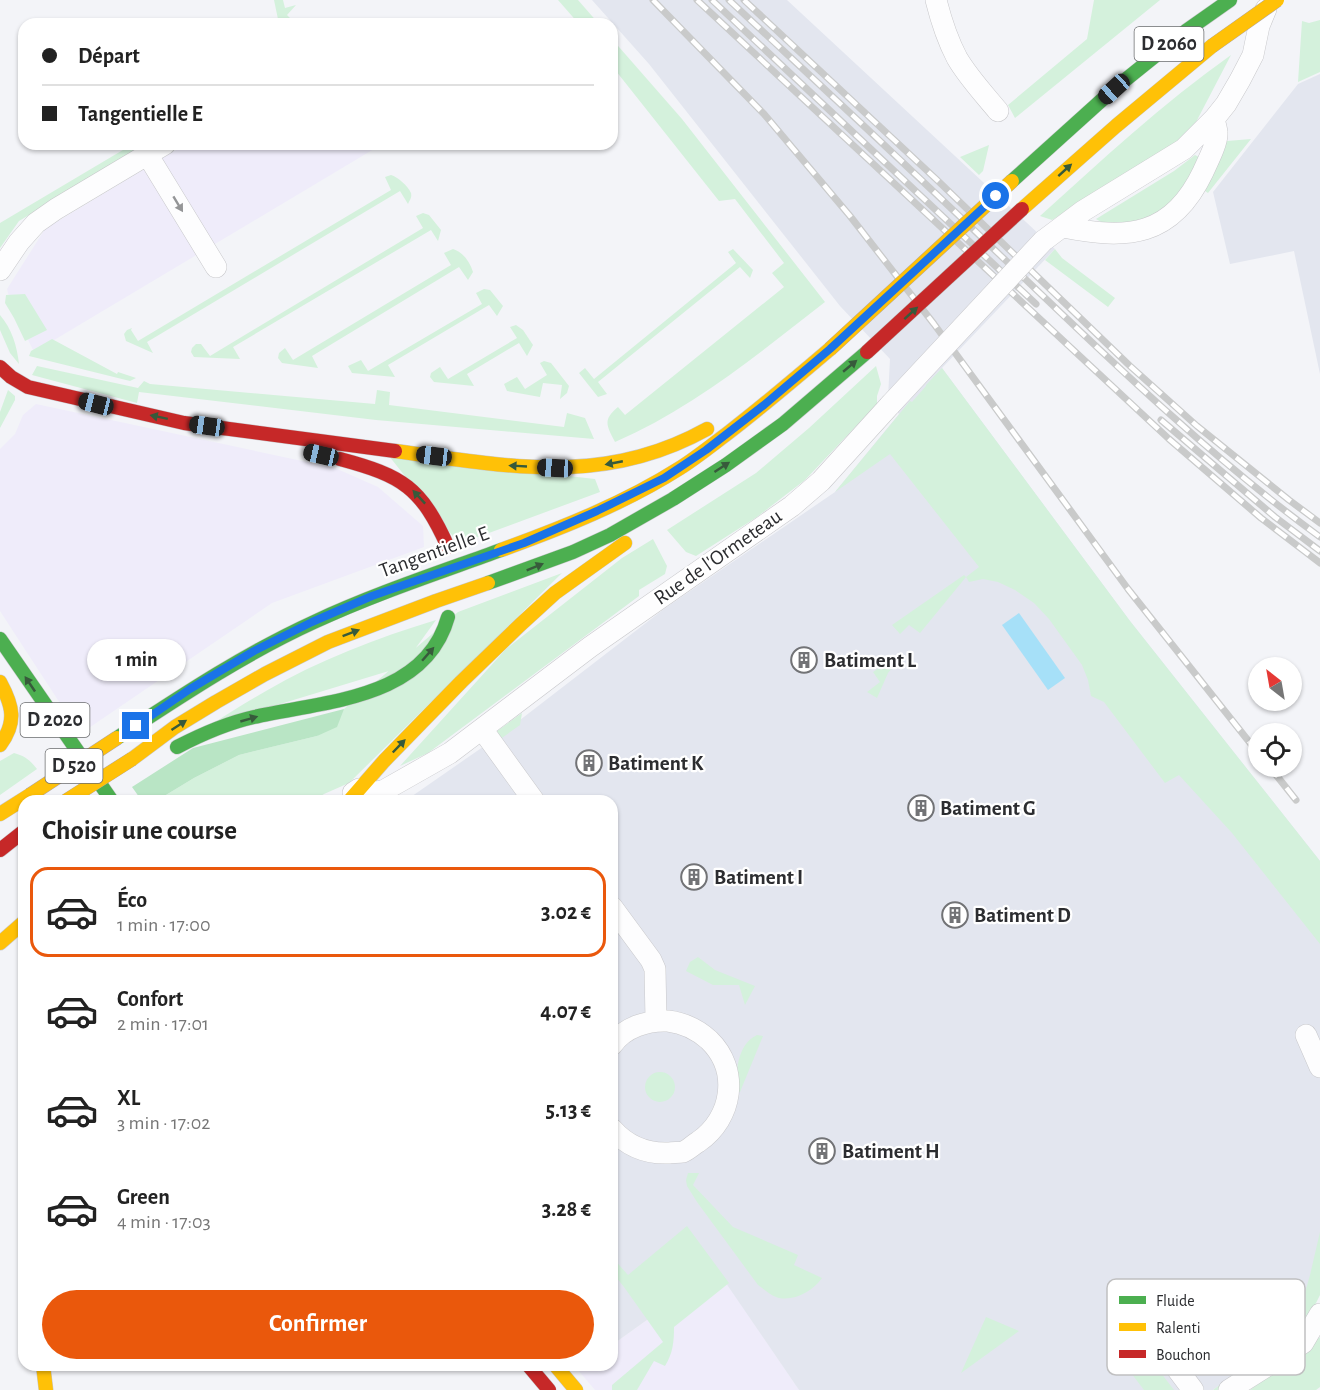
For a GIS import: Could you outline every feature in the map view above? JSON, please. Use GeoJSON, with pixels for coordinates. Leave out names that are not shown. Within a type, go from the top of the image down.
{"type":"FeatureCollection","features":[{"type":"Feature","properties":{"kind":"main road","name":"D 2060"},"geometry":{"type":"LineString","coordinates":[[673,499],[783,424],[867,352],[1022,209],[1134,110],[1212,46],[1277,0]]}},
{"type":"Feature","properties":{"kind":"main road","name":"D 2060"},"geometry":{"type":"LineString","coordinates":[[764,405],[830,349],[1114,89],[1185,31],[1228,1]]}},
{"type":"Feature","properties":{"kind":"main road"},"geometry":{"type":"LineString","coordinates":[[0,367],[28,387],[327,456],[393,476],[414,491],[429,508],[440,526],[448,547]]}},
{"type":"Feature","properties":{"kind":"main road"},"geometry":{"type":"LineString","coordinates":[[184,423],[502,465],[577,467],[609,464],[651,454],[705,431],[726,416],[764,405]]}},
{"type":"Feature","properties":{"kind":"main road","name":"Tangentielle E"},"geometry":{"type":"LineString","coordinates":[[30,795],[190,689],[254,651],[372,596],[524,543],[597,511],[664,478],[706,450],[764,405]]}},
{"type":"Feature","properties":{"kind":"main road"},"geometry":{"type":"LineString","coordinates":[[354,795],[407,738],[520,625],[555,593],[618,549],[673,499]]}},
{"type":"Feature","properties":{"kind":"main road","name":"D 520"},"geometry":{"type":"LineString","coordinates":[[79,795],[131,772],[175,728],[216,702],[328,642],[573,552],[610,535],[673,499]]}},
{"type":"Feature","properties":{"kind":"main road"},"geometry":{"type":"LineString","coordinates":[[170,752],[207,732],[237,722],[358,696],[382,688],[411,671],[429,655],[441,638],[448,618]]}},
{"type":"Feature","properties":{"kind":"main road","name":"D 2020"},"geometry":{"type":"LineString","coordinates":[[0,639],[108,795]]}},
{"type":"Feature","properties":{"kind":"main road","name":"D 2020"},"geometry":{"type":"LineString","coordinates":[[0,676],[24,709]]}},
{"type":"Feature","properties":{"kind":"main road"},"geometry":{"type":"LineString","coordinates":[[0,682],[13,716],[8,736],[0,745]]}},
{"type":"Feature","properties":{"kind":"main road","name":"D 2020"},"geometry":{"type":"LineString","coordinates":[[61,764],[83,795]]}},
{"type":"Feature","properties":{"kind":"main road"},"geometry":{"type":"LineString","coordinates":[[101,795],[131,772]]}},
{"type":"Feature","properties":{"kind":"main road","name":"Tangentielle E"},"geometry":{"type":"LineString","coordinates":[[0,814],[18,803]]}},
{"type":"Feature","properties":{"kind":"main road"},"geometry":{"type":"LineString","coordinates":[[0,851],[18,836]]}},
{"type":"Feature","properties":{"kind":"main road"},"geometry":{"type":"LineString","coordinates":[[0,851],[18,844]]}},
{"type":"Feature","properties":{"kind":"main road"},"geometry":{"type":"LineString","coordinates":[[0,942],[18,927]]}},
{"type":"Feature","properties":{"kind":"main road"},"geometry":{"type":"LineString","coordinates":[[44,1371],[46,1390]]}},
{"type":"Feature","properties":{"kind":"main road"},"geometry":{"type":"LineString","coordinates":[[533,1371],[549,1390]]}},
{"type":"Feature","properties":{"kind":"main road"},"geometry":{"type":"LineString","coordinates":[[560,1371],[576,1390]]}},
{"type":"Feature","properties":{"kind":"street"},"geometry":{"type":"LineString","coordinates":[[936,0],[942,26],[958,58],[969,76],[998,111]]}},
{"type":"Feature","properties":{"kind":"street","name":"Rue de l'Ormeteau"},"geometry":{"type":"LineString","coordinates":[[354,795],[388,788],[450,753],[590,647],[792,506],[821,481],[1044,241],[1083,211],[1184,149],[1214,119],[1226,104],[1253,55],[1259,26],[1270,0]]}},
{"type":"Feature","properties":{"kind":"street"},"geometry":{"type":"LineString","coordinates":[[1063,227],[1123,234],[1152,228],[1180,208],[1196,185],[1218,135],[1214,119]]}},
{"type":"Feature","properties":{"kind":"street"},"geometry":{"type":"LineString","coordinates":[[0,270],[19,242],[36,224],[56,209],[154,150]]}},
{"type":"Feature","properties":{"kind":"street"},"geometry":{"type":"LineString","coordinates":[[157,150],[216,267]]}},
{"type":"Feature","properties":{"kind":"street"},"geometry":{"type":"LineString","coordinates":[[482,729],[530,795]]}},
{"type":"Feature","properties":{"kind":"street"},"geometry":{"type":"LineString","coordinates":[[618,915],[651,960],[655,969],[656,1020]]}},
{"type":"Feature","properties":{"kind":"street"},"geometry":{"type":"LineString","coordinates":[[618,1038],[634,1026],[656,1020],[679,1022],[700,1031],[716,1047],[725,1064],[729,1083],[727,1102],[720,1121],[707,1136],[683,1151],[649,1152],[618,1138]]}},
{"type":"Feature","properties":{"kind":"street"},"geometry":{"type":"LineString","coordinates":[[1306,1035],[1320,1067]]}},
{"type":"Feature","properties":{"kind":"street"},"geometry":{"type":"LineString","coordinates":[[1305,1340],[1320,1314]]}},
{"type":"Feature","properties":{"kind":"street"},"geometry":{"type":"LineString","coordinates":[[1182,1375],[1193,1390]]}},
{"type":"Feature","properties":{"kind":"street"},"geometry":{"type":"LineString","coordinates":[[1229,1390],[1253,1375]]}},
{"type":"Feature","properties":{"kind":"shaded area"},"geometry":{"type":"Polygon","coordinates":[[[592,0],[787,0],[1055,249],[942,368],[1130,621],[1248,770],[1248,777],[1254,777],[1320,861],[1320,1248],[1305,1294],[1305,1279],[1107,1279],[1107,1375],[1232,1375],[1213,1390],[799,1390],[717,1270],[618,1341],[618,795],[414,795],[503,733],[664,609],[835,492],[899,414],[888,398],[890,359],[840,306],[649,64],[618,29],[618,18],[608,18],[592,0]]]}},
{"type":"Feature","properties":{"kind":"shaded area"},"geometry":{"type":"Polygon","coordinates":[[[1320,74],[1320,374],[1294,251],[1230,264],[1213,192],[1298,84],[1320,74]]]}},
{"type":"Feature","properties":{"kind":"shaded area"},"geometry":{"type":"Polygon","coordinates":[[[176,150],[372,150],[34,352],[11,305],[7,289],[45,229],[176,150]]]}},
{"type":"Feature","properties":{"kind":"shaded area"},"geometry":{"type":"Polygon","coordinates":[[[36,404],[335,468],[378,487],[423,526],[424,547],[272,603],[80,734],[0,611],[0,449],[15,434],[23,415],[36,404]]]}},
{"type":"Feature","properties":{"kind":"shaded area"},"geometry":{"type":"Polygon","coordinates":[[[718,1270],[799,1390],[595,1390],[579,1371],[618,1371],[618,1341],[718,1270]]]}},
{"type":"Feature","properties":{"kind":"green space"},"geometry":{"type":"Polygon","coordinates":[[[274,0],[283,0],[285,8],[296,5],[287,15],[290,18],[278,18],[274,0]]]}},
{"type":"Feature","properties":{"kind":"green space"},"geometry":{"type":"Polygon","coordinates":[[[558,0],[578,0],[594,18],[574,18],[558,0]]]}},
{"type":"Feature","properties":{"kind":"green space"},"geometry":{"type":"Polygon","coordinates":[[[1094,0],[1160,0],[1015,118],[1008,105],[1087,39],[1094,0]]]}},
{"type":"Feature","properties":{"kind":"green space"},"geometry":{"type":"Polygon","coordinates":[[[1320,20],[1320,72],[1298,82],[1302,21],[1309,23],[1320,20]]]}},
{"type":"Feature","properties":{"kind":"green space"},"geometry":{"type":"Polygon","coordinates":[[[618,46],[682,119],[825,302],[724,379],[671,413],[615,442],[608,420],[618,407],[625,415],[784,287],[772,273],[784,263],[735,199],[719,201],[618,74],[618,46]]]}},
{"type":"Feature","properties":{"kind":"green space"},"geometry":{"type":"Polygon","coordinates":[[[1231,55],[1195,124],[1181,139],[1052,220],[1040,216],[1157,112],[1231,55]]]}},
{"type":"Feature","properties":{"kind":"green space"},"geometry":{"type":"Polygon","coordinates":[[[1251,139],[1208,193],[1205,191],[1227,141],[1251,139]]]}},
{"type":"Feature","properties":{"kind":"green space"},"geometry":{"type":"Polygon","coordinates":[[[989,145],[983,171],[979,175],[960,157],[989,145]]]}},
{"type":"Feature","properties":{"kind":"green space"},"geometry":{"type":"Polygon","coordinates":[[[123,150],[138,150],[19,221],[0,248],[0,223],[123,150]]]}},
{"type":"Feature","properties":{"kind":"green space"},"geometry":{"type":"Polygon","coordinates":[[[1195,155],[1199,157],[1179,199],[1136,226],[1103,223],[1096,219],[1174,171],[1195,155]]]}},
{"type":"Feature","properties":{"kind":"green space"},"geometry":{"type":"Polygon","coordinates":[[[391,175],[410,190],[411,196],[408,204],[400,191],[147,342],[153,353],[126,341],[124,334],[127,330],[132,328],[138,341],[391,190],[385,177],[391,175]]]}},
{"type":"Feature","properties":{"kind":"green space"},"geometry":{"type":"Polygon","coordinates":[[[423,213],[429,215],[441,230],[438,241],[431,230],[233,347],[240,359],[194,357],[191,352],[196,344],[201,344],[210,356],[423,228],[416,216],[423,213]]]}},
{"type":"Feature","properties":{"kind":"green space"},"geometry":{"type":"Polygon","coordinates":[[[453,249],[463,255],[470,265],[473,272],[468,280],[459,267],[312,356],[318,368],[282,363],[278,358],[279,353],[285,348],[293,360],[451,265],[444,253],[453,249]]]}},
{"type":"Feature","properties":{"kind":"green space"},"geometry":{"type":"Polygon","coordinates":[[[733,249],[753,270],[750,278],[740,267],[598,382],[607,394],[598,397],[579,373],[585,368],[594,379],[736,263],[728,252],[733,249]]]}},
{"type":"Feature","properties":{"kind":"green space"},"geometry":{"type":"Polygon","coordinates":[[[1055,249],[1062,258],[1115,298],[1108,307],[1045,260],[1055,249]]]}},
{"type":"Feature","properties":{"kind":"green space"},"geometry":{"type":"Polygon","coordinates":[[[484,289],[490,290],[503,306],[497,316],[489,305],[388,365],[395,377],[352,373],[348,366],[361,360],[368,371],[482,304],[476,293],[484,289]]]}},
{"type":"Feature","properties":{"kind":"green space"},"geometry":{"type":"Polygon","coordinates":[[[25,294],[47,330],[25,341],[5,303],[6,295],[25,294]]]}},
{"type":"Feature","properties":{"kind":"green space"},"geometry":{"type":"Polygon","coordinates":[[[0,315],[13,338],[19,364],[10,353],[0,330],[0,315]]]}},
{"type":"Feature","properties":{"kind":"green space"},"geometry":{"type":"Polygon","coordinates":[[[516,325],[523,330],[533,345],[527,356],[519,343],[467,374],[474,386],[434,382],[430,377],[431,373],[440,367],[448,379],[517,338],[510,327],[516,325]]]}},
{"type":"Feature","properties":{"kind":"green space"},"geometry":{"type":"Polygon","coordinates":[[[52,339],[117,374],[118,372],[136,378],[130,381],[29,356],[31,351],[52,339]]]}},
{"type":"Feature","properties":{"kind":"green space"},"geometry":{"type":"Polygon","coordinates":[[[544,361],[551,363],[569,386],[567,393],[560,399],[562,385],[543,383],[540,397],[507,391],[504,384],[517,377],[525,389],[547,375],[540,363],[544,361]]]}},
{"type":"Feature","properties":{"kind":"green space"},"geometry":{"type":"Polygon","coordinates":[[[37,366],[138,388],[144,381],[150,384],[375,404],[377,390],[390,392],[389,405],[564,427],[567,413],[585,418],[594,439],[376,420],[139,392],[137,403],[32,375],[37,366]]]}},
{"type":"Feature","properties":{"kind":"green space"},"geometry":{"type":"Polygon","coordinates":[[[876,366],[881,384],[877,404],[805,480],[757,517],[696,556],[686,552],[667,530],[756,473],[876,366]]]}},
{"type":"Feature","properties":{"kind":"green space"},"geometry":{"type":"Polygon","coordinates":[[[942,368],[1130,621],[1248,770],[1248,777],[1254,777],[1320,861],[1320,944],[1232,833],[1179,775],[1165,783],[1104,702],[1091,696],[1082,665],[1049,619],[1034,603],[998,582],[983,579],[969,582],[966,577],[979,567],[890,454],[835,492],[910,401],[912,402],[942,368]]]}},
{"type":"Feature","properties":{"kind":"green space"},"geometry":{"type":"Polygon","coordinates":[[[8,390],[15,396],[15,400],[0,428],[0,412],[8,390]]]}},
{"type":"Feature","properties":{"kind":"green space"},"geometry":{"type":"Polygon","coordinates":[[[389,456],[595,479],[600,492],[459,544],[389,456]]]}},
{"type":"Feature","properties":{"kind":"green space"},"geometry":{"type":"Polygon","coordinates":[[[653,539],[667,566],[665,574],[639,590],[639,596],[428,753],[400,766],[506,649],[622,558],[653,539]]]}},
{"type":"Feature","properties":{"kind":"green space"},"geometry":{"type":"Polygon","coordinates":[[[562,573],[349,783],[322,795],[166,795],[239,755],[317,736],[344,709],[458,612],[562,573]]]}},
{"type":"Feature","properties":{"kind":"green space"},"geometry":{"type":"Polygon","coordinates":[[[964,575],[966,577],[920,633],[909,625],[900,634],[892,625],[964,575]]]}},
{"type":"Feature","properties":{"kind":"green space"},"geometry":{"type":"Polygon","coordinates":[[[436,620],[402,667],[211,725],[307,669],[370,642],[436,620]]]}},
{"type":"Feature","properties":{"kind":"green space"},"geometry":{"type":"Polygon","coordinates":[[[889,661],[893,667],[877,698],[867,692],[880,682],[873,672],[889,661]]]}},
{"type":"Feature","properties":{"kind":"green space"},"geometry":{"type":"Polygon","coordinates":[[[344,709],[337,727],[317,736],[239,755],[166,795],[138,795],[132,787],[193,748],[344,709]]]}},
{"type":"Feature","properties":{"kind":"green space"},"geometry":{"type":"Polygon","coordinates":[[[522,713],[520,725],[499,740],[497,731],[522,713]]]}},
{"type":"Feature","properties":{"kind":"green space"},"geometry":{"type":"Polygon","coordinates":[[[14,753],[27,759],[37,769],[0,795],[0,761],[14,753]]]}},
{"type":"Feature","properties":{"kind":"green space"},"geometry":{"type":"Polygon","coordinates":[[[698,957],[715,970],[755,986],[745,1005],[739,985],[713,985],[686,971],[690,962],[698,957]]]}},
{"type":"Feature","properties":{"kind":"green space"},"geometry":{"type":"Polygon","coordinates":[[[757,1035],[763,1036],[740,1092],[736,1091],[739,1059],[745,1045],[757,1035]]]}},
{"type":"Feature","properties":{"kind":"green space"},"geometry":{"type":"Polygon","coordinates":[[[660,1072],[666,1073],[674,1081],[674,1093],[666,1101],[660,1102],[654,1101],[646,1093],[645,1087],[646,1081],[654,1073],[660,1072]]]}},
{"type":"Feature","properties":{"kind":"green space"},"geometry":{"type":"Polygon","coordinates":[[[688,1173],[699,1173],[693,1185],[733,1227],[798,1255],[794,1265],[822,1278],[818,1283],[803,1294],[785,1299],[773,1296],[758,1285],[687,1186],[688,1173]]]}},
{"type":"Feature","properties":{"kind":"green space"},"geometry":{"type":"Polygon","coordinates":[[[687,1226],[729,1283],[674,1327],[670,1357],[665,1366],[654,1361],[637,1390],[612,1390],[612,1385],[663,1342],[618,1280],[618,1264],[628,1275],[687,1226]]]}},
{"type":"Feature","properties":{"kind":"green space"},"geometry":{"type":"Polygon","coordinates":[[[1320,1232],[1320,1295],[1305,1324],[1305,1292],[1320,1232]]]}},
{"type":"Feature","properties":{"kind":"green space"},"geometry":{"type":"Polygon","coordinates":[[[986,1317],[1019,1331],[961,1373],[986,1317]]]}},
{"type":"Feature","properties":{"kind":"green space"},"geometry":{"type":"Polygon","coordinates":[[[1320,1337],[1320,1387],[1316,1390],[1250,1390],[1270,1375],[1305,1375],[1305,1348],[1320,1337]]]}},
{"type":"Feature","properties":{"kind":"green space"},"geometry":{"type":"Polygon","coordinates":[[[1133,1375],[1163,1375],[1174,1390],[1144,1390],[1133,1375]]]}},
{"type":"Feature","properties":{"kind":"green space"},"geometry":{"type":"Polygon","coordinates":[[[1232,1375],[1242,1375],[1219,1390],[1213,1390],[1232,1375]]]}},
{"type":"Feature","properties":{"kind":"water"},"geometry":{"type":"Polygon","coordinates":[[[1019,613],[1065,678],[1048,690],[1002,625],[1019,613]]]}},
{"type":"Feature","properties":{"kind":"railway"},"geometry":{"type":"LineString","coordinates":[[653,0],[764,114],[850,216],[934,324],[1128,589],[1248,740]]}},
{"type":"Feature","properties":{"kind":"railway"},"geometry":{"type":"LineString","coordinates":[[697,0],[1169,439],[1261,518],[1320,563]]}},
{"type":"Feature","properties":{"kind":"railway"},"geometry":{"type":"LineString","coordinates":[[712,0],[1036,304]]}},
{"type":"Feature","properties":{"kind":"railway"},"geometry":{"type":"LineString","coordinates":[[729,0],[1077,329],[1195,437],[1277,505],[1320,537]]}},
{"type":"Feature","properties":{"kind":"railway"},"geometry":{"type":"LineString","coordinates":[[744,0],[936,179],[1130,366],[1197,426],[1320,523]]}},
{"type":"Feature","properties":{"kind":"railway"},"geometry":{"type":"LineString","coordinates":[[1161,420],[1275,517],[1320,551]]}},
{"type":"Feature","properties":{"kind":"railway"},"geometry":{"type":"LineString","coordinates":[[1278,777],[1296,800]]}},
{"type":"Feature","properties":{"kind":"traffic: fast"},"geometry":{"type":"LineString","coordinates":[[1012,181],[1114,89],[1186,31],[1230,0]]}},
{"type":"Feature","properties":{"kind":"traffic: fast"},"geometry":{"type":"LineString","coordinates":[[488,583],[573,552],[610,535],[673,499],[783,424],[867,352]]}},
{"type":"Feature","properties":{"kind":"traffic: fast"},"geometry":{"type":"LineString","coordinates":[[117,738],[213,676],[288,634],[360,602],[501,550]]}},
{"type":"Feature","properties":{"kind":"traffic: fast"},"geometry":{"type":"LineString","coordinates":[[177,747],[234,722],[340,700],[395,681],[418,665],[436,644],[448,617]]}},
{"type":"Feature","properties":{"kind":"traffic: fast"},"geometry":{"type":"LineString","coordinates":[[0,639],[108,795]]}},
{"type":"Feature","properties":{"kind":"traffic: slow"},"geometry":{"type":"LineString","coordinates":[[1212,46],[1277,0]]}},
{"type":"Feature","properties":{"kind":"traffic: slow"},"geometry":{"type":"LineString","coordinates":[[1022,209],[1212,46]]}},
{"type":"Feature","properties":{"kind":"traffic: slow"},"geometry":{"type":"LineString","coordinates":[[830,349],[1012,181]]}},
{"type":"Feature","properties":{"kind":"traffic: slow"},"geometry":{"type":"LineString","coordinates":[[501,550],[593,514],[659,481],[698,456],[741,423],[830,349]]}},
{"type":"Feature","properties":{"kind":"traffic: slow"},"geometry":{"type":"LineString","coordinates":[[395,451],[516,466],[592,465],[630,459],[668,447],[707,429]]}},
{"type":"Feature","properties":{"kind":"traffic: slow"},"geometry":{"type":"LineString","coordinates":[[354,795],[461,682],[520,625],[555,593],[625,543]]}},
{"type":"Feature","properties":{"kind":"traffic: slow"},"geometry":{"type":"LineString","coordinates":[[132,759],[175,727],[216,702],[328,642],[488,583]]}},
{"type":"Feature","properties":{"kind":"traffic: slow"},"geometry":{"type":"LineString","coordinates":[[0,682],[8,699],[11,714],[9,729],[0,745]]}},
{"type":"Feature","properties":{"kind":"traffic: slow"},"geometry":{"type":"LineString","coordinates":[[30,795],[117,738]]}},
{"type":"Feature","properties":{"kind":"traffic: slow"},"geometry":{"type":"LineString","coordinates":[[75,795],[132,759]]}},
{"type":"Feature","properties":{"kind":"traffic: slow"},"geometry":{"type":"LineString","coordinates":[[0,814],[18,803]]}},
{"type":"Feature","properties":{"kind":"traffic: slow"},"geometry":{"type":"LineString","coordinates":[[0,943],[18,927]]}},
{"type":"Feature","properties":{"kind":"traffic: slow"},"geometry":{"type":"LineString","coordinates":[[44,1371],[46,1390]]}},
{"type":"Feature","properties":{"kind":"traffic: slow"},"geometry":{"type":"LineString","coordinates":[[560,1371],[576,1390]]}},
{"type":"Feature","properties":{"kind":"traffic: jam"},"geometry":{"type":"LineString","coordinates":[[867,352],[1022,209]]}},
{"type":"Feature","properties":{"kind":"traffic: jam"},"geometry":{"type":"LineString","coordinates":[[0,367],[28,387],[184,423],[395,451]]}},
{"type":"Feature","properties":{"kind":"traffic: jam"},"geometry":{"type":"LineString","coordinates":[[340,459],[380,471],[408,487],[429,510],[448,547]]}},
{"type":"Feature","properties":{"kind":"traffic: jam"},"geometry":{"type":"LineString","coordinates":[[0,850],[18,836]]}},
{"type":"Feature","properties":{"kind":"traffic: jam"},"geometry":{"type":"LineString","coordinates":[[533,1371],[549,1390]]}},
{"type":"Feature","properties":{"kind":"place","name":"Batiment L"},"geometry":{"type":"Point","coordinates":[804,660]}},
{"type":"Feature","properties":{"kind":"place","name":"Batiment K"},"geometry":{"type":"Point","coordinates":[589,763]}},
{"type":"Feature","properties":{"kind":"place","name":"Batiment G"},"geometry":{"type":"Point","coordinates":[921,808]}},
{"type":"Feature","properties":{"kind":"place","name":"Batiment I"},"geometry":{"type":"Point","coordinates":[694,877]}},
{"type":"Feature","properties":{"kind":"place","name":"Batiment D"},"geometry":{"type":"Point","coordinates":[955,915]}},
{"type":"Feature","properties":{"kind":"place","name":"Batiment H"},"geometry":{"type":"Point","coordinates":[822,1151]}},
{"type":"Feature","properties":{"kind":"route"},"geometry":{"type":"LineString","coordinates":[[136,726],[190,689],[254,651],[312,622],[372,596],[524,543],[664,478],[706,450],[764,405],[830,349],[996,196]]}}]}
